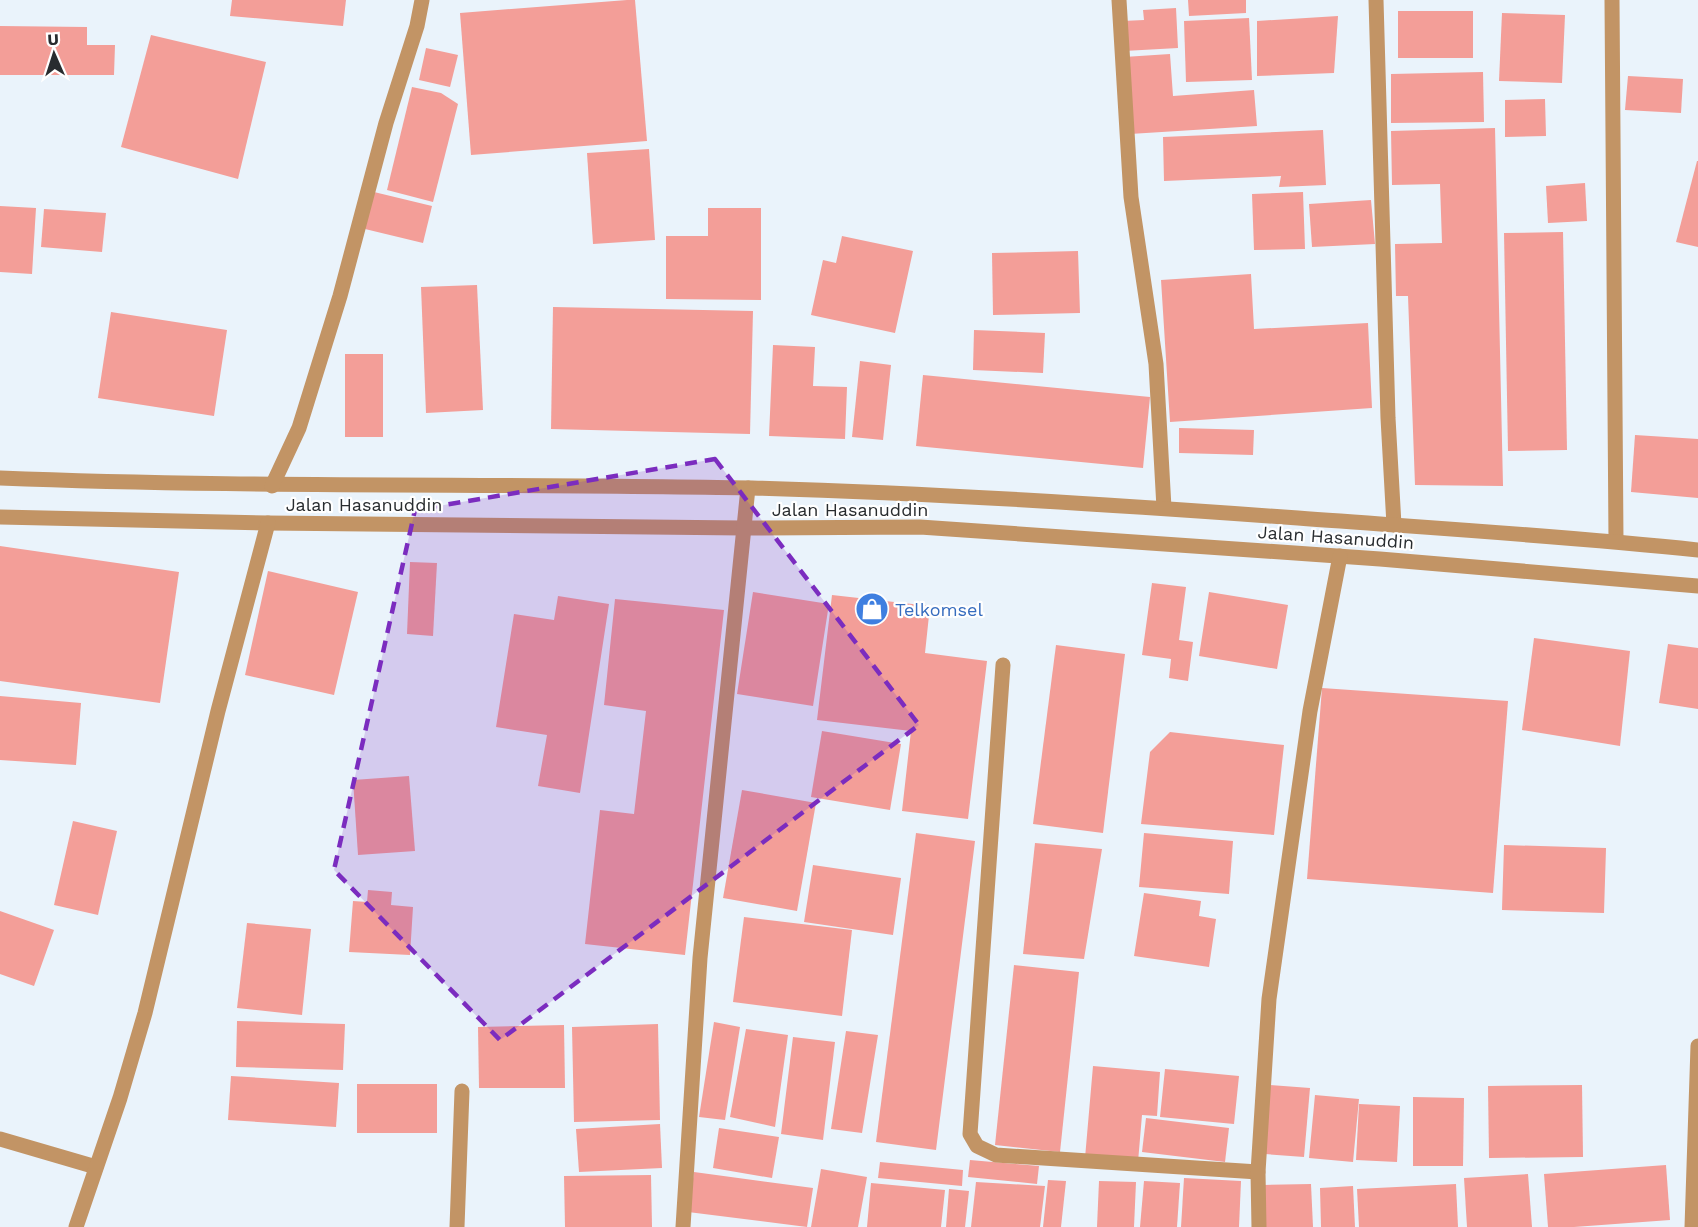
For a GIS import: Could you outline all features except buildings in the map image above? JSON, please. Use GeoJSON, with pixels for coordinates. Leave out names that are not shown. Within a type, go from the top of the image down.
{"type":"FeatureCollection","features":[{"type":"Feature","properties":{"kind":"street"},"geometry":{"type":"LineString","coordinates":[[272,486],[299,428],[340,296],[386,123],[417,26],[422,0]]}},
{"type":"Feature","properties":{"kind":"street"},"geometry":{"type":"LineString","coordinates":[[1119,0],[1131,197],[1156,364],[1164,508]]}},
{"type":"Feature","properties":{"kind":"street"},"geometry":{"type":"LineString","coordinates":[[1376,0],[1388,418],[1394,525]]}},
{"type":"Feature","properties":{"kind":"street"},"geometry":{"type":"LineString","coordinates":[[1612,0],[1616,542]]}},
{"type":"Feature","properties":{"kind":"street","name":"Jalan Hasanuddin"},"geometry":{"type":"LineString","coordinates":[[0,478],[272,486],[748,488],[922,493],[1164,508],[1698,550]]}},
{"type":"Feature","properties":{"kind":"street"},"geometry":{"type":"LineString","coordinates":[[683,1227],[700,958],[748,488]]}},
{"type":"Feature","properties":{"kind":"street","name":"Jalan Hasanuddin"},"geometry":{"type":"LineString","coordinates":[[0,517],[268,523],[743,528],[920,527],[1340,556],[1698,586]]}},
{"type":"Feature","properties":{"kind":"street"},"geometry":{"type":"LineString","coordinates":[[76,1227],[120,1098],[145,1013],[218,711],[268,523]]}},
{"type":"Feature","properties":{"kind":"street"},"geometry":{"type":"LineString","coordinates":[[1259,1227],[1258,1172],[1269,999],[1310,711],[1340,556]]}},
{"type":"Feature","properties":{"kind":"street"},"geometry":{"type":"LineString","coordinates":[[1003,665],[970,1134],[977,1146],[996,1155],[1258,1172]]}},
{"type":"Feature","properties":{"kind":"street"},"geometry":{"type":"LineString","coordinates":[[1692,1227],[1698,1046]]}},
{"type":"Feature","properties":{"kind":"street"},"geometry":{"type":"LineString","coordinates":[[457,1227],[462,1092]]}},
{"type":"Feature","properties":{"kind":"street"},"geometry":{"type":"LineString","coordinates":[[0,1139],[96,1167]]}},
{"type":"Feature","properties":{"kind":"highlighted area"},"geometry":{"type":"Polygon","coordinates":[[[715,459],[919,725],[500,1040],[334,870],[415,510],[715,459]]]}},
{"type":"Feature","properties":{"kind":"place","name":"Telkomsel"},"geometry":{"type":"Point","coordinates":[872,609]}}]}
